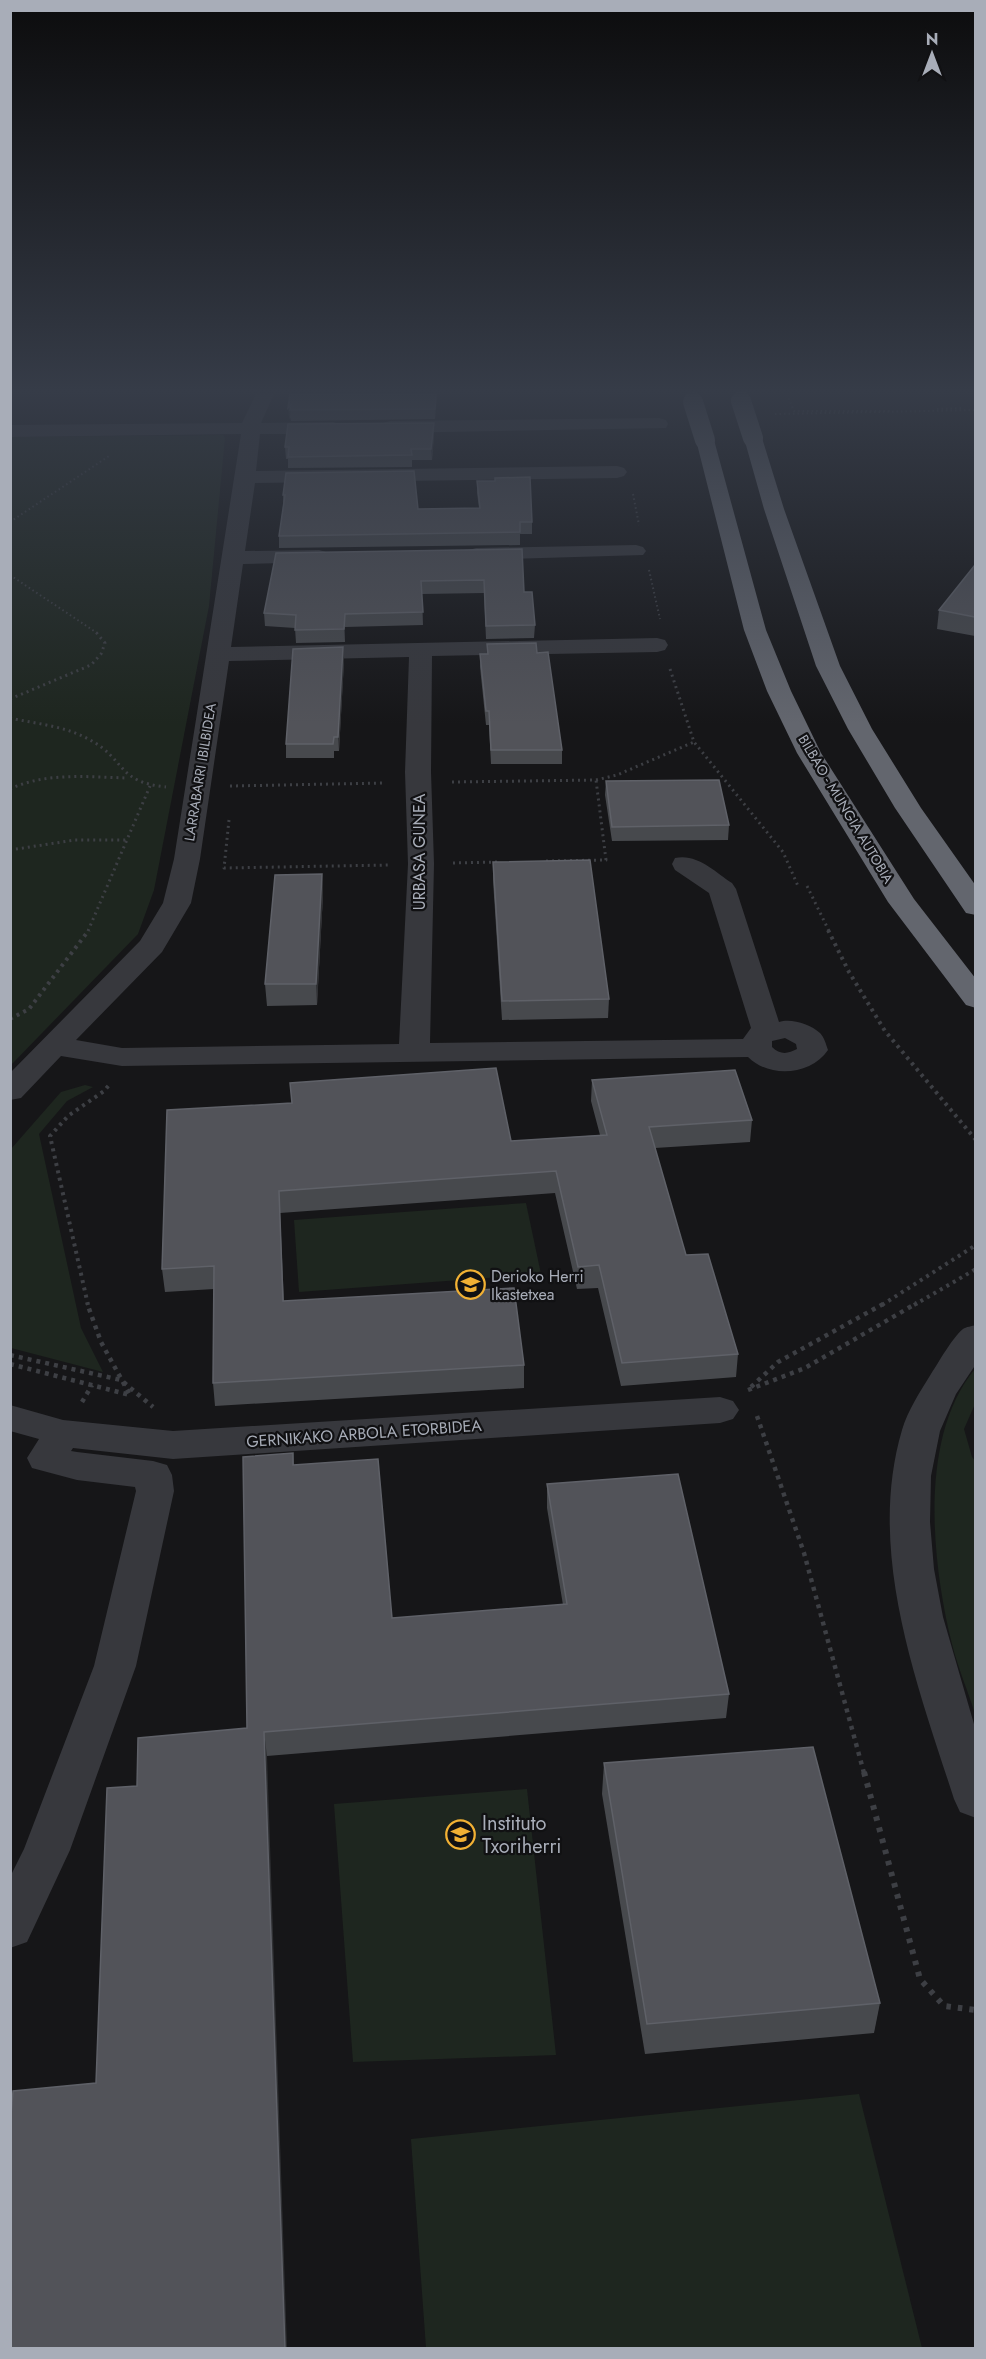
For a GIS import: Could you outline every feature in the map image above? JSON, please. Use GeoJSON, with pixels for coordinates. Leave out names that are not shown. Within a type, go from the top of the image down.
{"type":"FeatureCollection","features":[{"type":"Feature","properties":{"kind":"highway","name":"BILBAO - MUNGIA AUTOBIA"},"geometry":{"type":"LineString","coordinates":[[722,504],[755,630],[779,691],[809,753],[902,902],[975,999]]}},
{"type":"Feature","properties":{"kind":"highway"},"geometry":{"type":"LineString","coordinates":[[773,504],[828,666],[860,729],[908,808],[975,907]]}},
{"type":"Feature","properties":{"kind":"street","name":"LARRABARRI IBILBIDEA"},"geometry":{"type":"LineString","coordinates":[[10,1091],[152,946],[177,903],[198,787],[242,504]]}},
{"type":"Feature","properties":{"kind":"street"},"geometry":{"type":"LineString","coordinates":[[459,554],[636,551]]}},
{"type":"Feature","properties":{"kind":"street"},"geometry":{"type":"LineString","coordinates":[[234,558],[340,556]]}},
{"type":"Feature","properties":{"kind":"street"},"geometry":{"type":"LineString","coordinates":[[218,654],[657,645]]}},
{"type":"Feature","properties":{"kind":"street","name":"URBASA GUNEA"},"geometry":{"type":"LineString","coordinates":[[414,1053],[421,864],[419,783],[421,651]]}},
{"type":"Feature","properties":{"kind":"street"},"geometry":{"type":"LineString","coordinates":[[54,1046],[122,1057],[414,1053],[761,1040],[722,889],[685,864]]}},
{"type":"Feature","properties":{"kind":"street"},"geometry":{"type":"LineString","coordinates":[[975,1336],[945,1379],[921,1430],[913,1473],[910,1544],[921,1610],[949,1715],[975,1799]]}},
{"type":"Feature","properties":{"kind":"street","name":"GERNIKAKO ARBOLA ETORBIDEA"},"geometry":{"type":"LineString","coordinates":[[10,1418],[63,1433],[173,1445],[743,1401]]}},
{"type":"Feature","properties":{"kind":"street"},"geometry":{"type":"LineString","coordinates":[[10,1927],[47,1851],[114,1666],[155,1491],[153,1475],[77,1466],[46,1458],[63,1433]]}},
{"type":"Feature","properties":{"kind":"path"},"geometry":{"type":"LineString","coordinates":[[10,522],[37,504]]}},
{"type":"Feature","properties":{"kind":"path"},"geometry":{"type":"LineString","coordinates":[[635,504],[643,546],[636,551],[646,559],[665,637],[657,645],[664,653],[694,742],[783,852],[798,886]]}},
{"type":"Feature","properties":{"kind":"path"},"geometry":{"type":"LineString","coordinates":[[10,575],[96,632],[105,643],[101,654],[91,665],[10,699]]}},
{"type":"Feature","properties":{"kind":"path"},"geometry":{"type":"LineString","coordinates":[[10,718],[63,729],[92,740],[111,757],[128,778]]}},
{"type":"Feature","properties":{"kind":"path"},"geometry":{"type":"LineString","coordinates":[[10,789],[17,784],[58,777],[128,778],[150,786],[198,787],[596,780],[617,775],[694,742]]}},
{"type":"Feature","properties":{"kind":"path"},"geometry":{"type":"LineString","coordinates":[[10,1019],[29,1009],[88,932],[150,786]]}},
{"type":"Feature","properties":{"kind":"path"},"geometry":{"type":"LineString","coordinates":[[10,850],[75,840],[128,840]]}},
{"type":"Feature","properties":{"kind":"path"},"geometry":{"type":"LineString","coordinates":[[807,886],[849,972],[885,1031],[975,1140]]}},
{"type":"Feature","properties":{"kind":"path"},"geometry":{"type":"LineString","coordinates":[[10,1364],[130,1395],[101,1342],[83,1291],[50,1136],[68,1116],[104,1091],[114,1079],[122,1057]]}},
{"type":"Feature","properties":{"kind":"path"},"geometry":{"type":"LineString","coordinates":[[743,1401],[778,1362],[882,1305],[975,1245]]}},
{"type":"Feature","properties":{"kind":"path"},"geometry":{"type":"LineString","coordinates":[[743,1401],[805,1368],[975,1269]]}},
{"type":"Feature","properties":{"kind":"path"},"geometry":{"type":"LineString","coordinates":[[10,1355],[121,1380],[157,1411]]}},
{"type":"Feature","properties":{"kind":"path"},"geometry":{"type":"LineString","coordinates":[[743,1401],[804,1553],[920,1978],[944,2006],[975,2010]]}},
{"type":"Feature","properties":{"kind":"shaded area"},"geometry":{"type":"Polygon","coordinates":[[[11,504],[219,504],[209,606],[154,890],[138,934],[11,1065],[11,504]]]}},
{"type":"Feature","properties":{"kind":"shaded area"},"geometry":{"type":"Polygon","coordinates":[[[85,1085],[93,1087],[67,1101],[39,1134],[81,1328],[103,1372],[11,1348],[11,1149],[61,1092],[85,1085]]]}},
{"type":"Feature","properties":{"kind":"shaded area"},"geometry":{"type":"Polygon","coordinates":[[[526,1203],[541,1274],[299,1292],[294,1220],[526,1203]]]}},
{"type":"Feature","properties":{"kind":"shaded area"},"geometry":{"type":"Polygon","coordinates":[[[975,1369],[975,1404],[964,1429],[972,1457],[976,1462],[975,1714],[954,1653],[945,1612],[935,1540],[935,1502],[937,1465],[945,1429],[957,1397],[975,1369]]]}},
{"type":"Feature","properties":{"kind":"shaded area"},"geometry":{"type":"Polygon","coordinates":[[[527,1789],[556,2055],[353,2062],[334,1804],[527,1789]]]}},
{"type":"Feature","properties":{"kind":"shaded area"},"geometry":{"type":"Polygon","coordinates":[[[859,2094],[922,2348],[426,2348],[411,2139],[859,2094]]]}},
{"type":"Feature","properties":{"kind":"building"},"geometry":{"type":"Polygon","coordinates":[[[284,504],[417,504],[418,509],[480,508],[480,504],[531,504],[532,522],[520,522],[520,532],[279,536],[284,504]]]}},
{"type":"Feature","properties":{"kind":"building"},"geometry":{"type":"Polygon","coordinates":[[[522,549],[524,592],[532,592],[535,625],[486,626],[484,580],[421,581],[423,612],[345,614],[344,629],[295,630],[296,615],[264,613],[276,553],[522,549]]]}},
{"type":"Feature","properties":{"kind":"building"},"geometry":{"type":"Polygon","coordinates":[[[975,565],[975,617],[939,610],[975,565]]]}},
{"type":"Feature","properties":{"kind":"building"},"geometry":{"type":"Polygon","coordinates":[[[536,643],[537,653],[548,652],[562,750],[491,750],[489,711],[486,711],[480,654],[488,654],[487,644],[536,643]]]}},
{"type":"Feature","properties":{"kind":"building"},"geometry":{"type":"Polygon","coordinates":[[[343,647],[338,737],[334,737],[333,744],[286,744],[293,649],[343,647]]]}},
{"type":"Feature","properties":{"kind":"building"},"geometry":{"type":"Polygon","coordinates":[[[719,780],[729,825],[612,827],[606,781],[719,780]]]}},
{"type":"Feature","properties":{"kind":"building"},"geometry":{"type":"Polygon","coordinates":[[[590,860],[609,999],[502,1001],[493,862],[590,860]]]}},
{"type":"Feature","properties":{"kind":"building"},"geometry":{"type":"Polygon","coordinates":[[[322,874],[316,984],[265,984],[275,875],[322,874]]]}},
{"type":"Feature","properties":{"kind":"building"},"geometry":{"type":"Polygon","coordinates":[[[496,1068],[511,1141],[607,1135],[592,1080],[735,1070],[752,1120],[649,1127],[686,1255],[708,1254],[738,1354],[622,1363],[599,1265],[578,1267],[556,1171],[279,1191],[283,1301],[514,1288],[524,1365],[213,1383],[214,1266],[162,1269],[167,1110],[292,1103],[290,1083],[496,1068]]]}},
{"type":"Feature","properties":{"kind":"building"},"geometry":{"type":"Polygon","coordinates":[[[293,1453],[293,1465],[378,1459],[392,1618],[567,1604],[547,1484],[678,1474],[729,1694],[264,1732],[285,2349],[10,2349],[10,2127],[13,2091],[96,2083],[107,1788],[137,1786],[138,1738],[247,1728],[243,1457],[293,1453]]]}},
{"type":"Feature","properties":{"kind":"building"},"geometry":{"type":"Polygon","coordinates":[[[813,1747],[880,2003],[647,2024],[604,1763],[813,1747]]]}},
{"type":"Feature","properties":{"kind":"place","name":"Derioko Herri Ikastetxea"},"geometry":{"type":"Point","coordinates":[470,1285]}},
{"type":"Feature","properties":{"kind":"place","name":"Instituto Txoriherri"},"geometry":{"type":"Point","coordinates":[461,1835]}}]}
